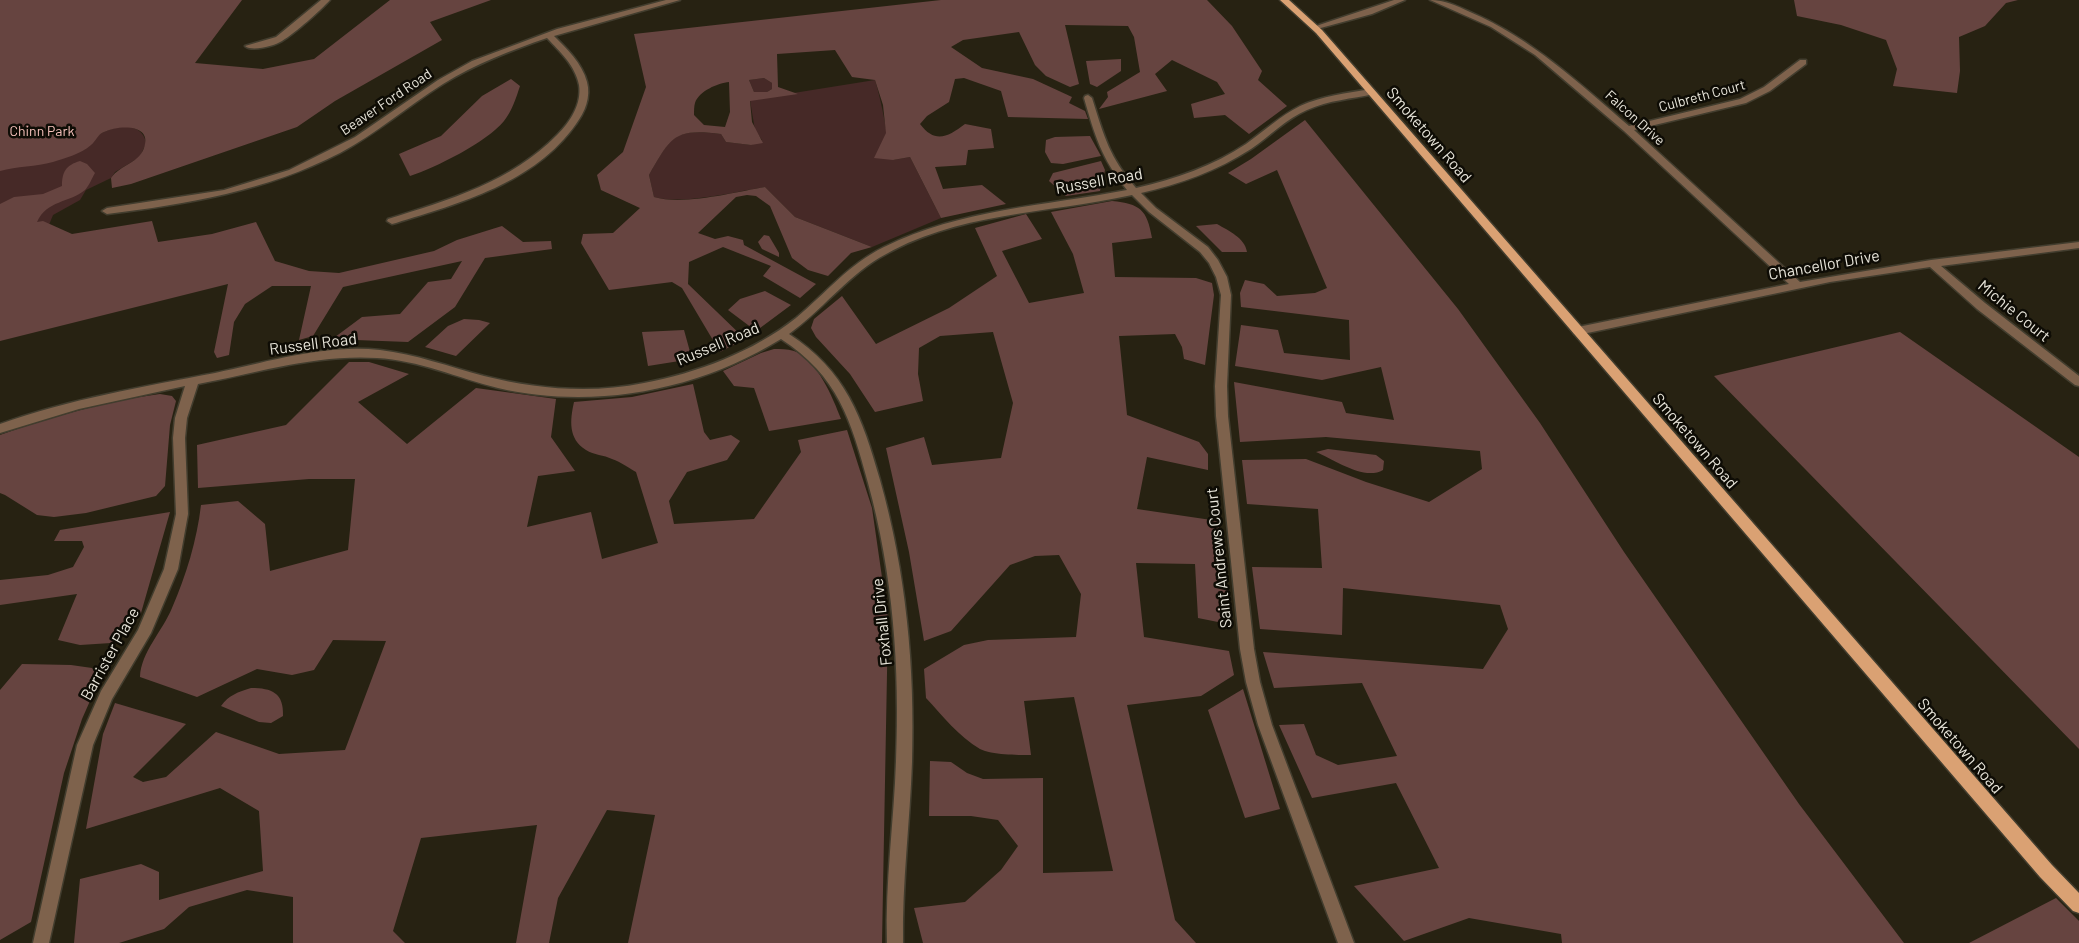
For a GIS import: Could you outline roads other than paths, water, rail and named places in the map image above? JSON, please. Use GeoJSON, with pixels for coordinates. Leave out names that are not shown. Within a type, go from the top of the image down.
{"type":"FeatureCollection","features":[{"type":"Feature","properties":{"kind":"main road","name":"Smoketown Road"},"geometry":{"type":"LineString","coordinates":[[1284,0],[1317,27],[1371,92],[2046,871],[2079,905]]}},
{"type":"Feature","properties":{"kind":"street"},"geometry":{"type":"LineString","coordinates":[[249,46],[269,43],[279,39],[326,0]]}},
{"type":"Feature","properties":{"kind":"street","name":"Beaver Ford Road"},"geometry":{"type":"LineString","coordinates":[[107,211],[215,195],[290,172],[357,140],[395,116],[434,86],[466,68],[512,48],[614,16],[676,0]]}},
{"type":"Feature","properties":{"kind":"street"},"geometry":{"type":"LineString","coordinates":[[1317,27],[1369,12],[1401,0]]}},
{"type":"Feature","properties":{"kind":"street","name":"Falcon Drive"},"geometry":{"type":"LineString","coordinates":[[1434,0],[1494,25],[1521,41],[1577,84],[1798,286]]}},
{"type":"Feature","properties":{"kind":"street"},"geometry":{"type":"LineString","coordinates":[[392,221],[443,205],[494,185],[533,163],[557,142],[579,113],[584,94],[580,73],[550,36]]}},
{"type":"Feature","properties":{"kind":"street","name":"Culbreth Court"},"geometry":{"type":"LineString","coordinates":[[1628,129],[1743,101],[1760,95],[1803,62]]}},
{"type":"Feature","properties":{"kind":"street","name":"Russell Road"},"geometry":{"type":"LineString","coordinates":[[0,429],[71,407],[310,357],[362,354],[407,358],[500,384],[564,392],[611,392],[655,385],[699,373],[732,360],[781,334],[798,322],[835,286],[867,261],[910,238],[932,229],[980,218],[1134,192],[1176,181],[1206,170],[1244,149],[1284,119],[1310,105],[1333,98],[1371,92]]}},
{"type":"Feature","properties":{"kind":"street","name":"Saint Andrews Court"},"geometry":{"type":"LineString","coordinates":[[1088,98],[1104,149],[1134,192],[1156,213],[1206,251],[1220,269],[1224,281],[1226,295],[1221,372],[1222,416],[1246,649],[1253,682],[1266,725],[1346,943]]}},
{"type":"Feature","properties":{"kind":"street","name":"Chancellor Drive"},"geometry":{"type":"LineString","coordinates":[[1578,331],[1798,286],[1931,263],[2079,245]]}},
{"type":"Feature","properties":{"kind":"street","name":"Michie Court"},"geometry":{"type":"LineString","coordinates":[[1931,263],[1980,306],[2079,382]]}},
{"type":"Feature","properties":{"kind":"street","name":"Foxhall Drive"},"geometry":{"type":"LineString","coordinates":[[781,334],[808,351],[822,364],[840,388],[857,425],[883,510],[894,571],[904,661],[904,763],[893,904],[895,943]]}},
{"type":"Feature","properties":{"kind":"street","name":"Barrister Place"},"geometry":{"type":"LineString","coordinates":[[41,943],[88,738],[106,696],[144,633],[159,600],[173,559],[182,514],[179,438],[182,418],[193,381]]}},
{"type":"Feature","properties":{"kind":"park label","name":"Chinn Park"},"geometry":{"type":"Point","coordinates":[42,131]}}]}
